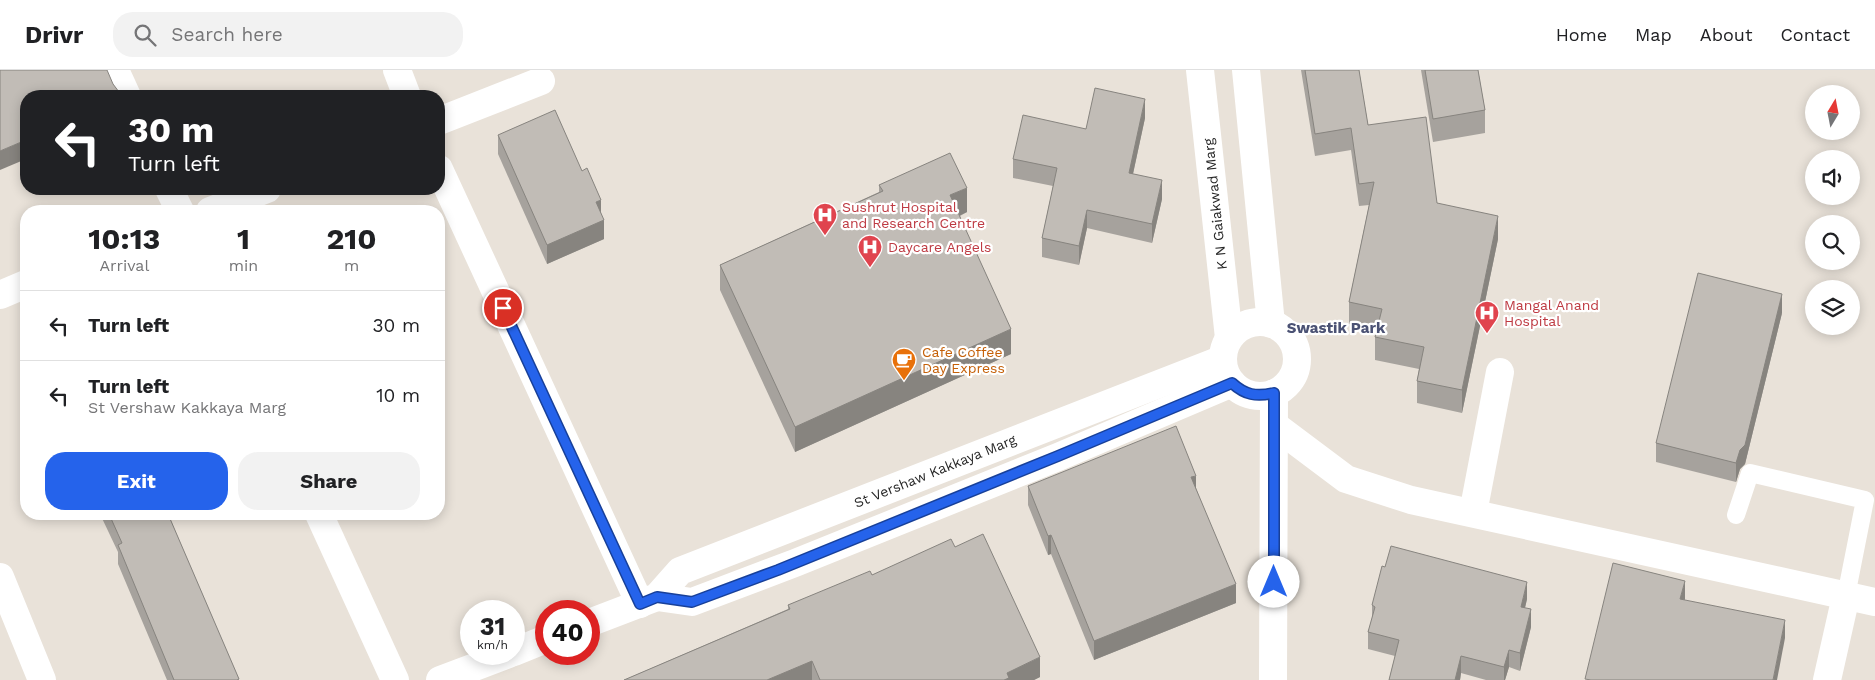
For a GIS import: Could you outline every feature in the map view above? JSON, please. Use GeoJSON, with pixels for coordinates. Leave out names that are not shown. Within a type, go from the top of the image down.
{"type":"FeatureCollection","features":[{"type":"Feature","properties":{"kind":"street"},"geometry":{"type":"LineString","coordinates":[[115,70],[124,90]]}},
{"type":"Feature","properties":{"kind":"street"},"geometry":{"type":"LineString","coordinates":[[397,70],[405,90]]}},
{"type":"Feature","properties":{"kind":"street","name":"K N Gaiakwad Marg"},"geometry":{"type":"LineString","coordinates":[[1200,70],[1228,360]]}},
{"type":"Feature","properties":{"kind":"street"},"geometry":{"type":"LineString","coordinates":[[1246,70],[1271,324]]}},
{"type":"Feature","properties":{"kind":"street"},"geometry":{"type":"LineString","coordinates":[[445,119],[541,81]]}},
{"type":"Feature","properties":{"kind":"street"},"geometry":{"type":"LineString","coordinates":[[445,181],[648,600]]}},
{"type":"Feature","properties":{"kind":"street"},"geometry":{"type":"LineString","coordinates":[[226,205],[251,195]]}},
{"type":"Feature","properties":{"kind":"street"},"geometry":{"type":"LineString","coordinates":[[0,295],[20,287]]}},
{"type":"Feature","properties":{"kind":"street"},"geometry":{"type":"LineString","coordinates":[[1260,322],[1271,324],[1282,330],[1291,340],[1296,351],[1297,364],[1293,376],[1285,386],[1274,393],[1263,396],[1251,395],[1241,391],[1228,360],[1238,330],[1248,324],[1260,322]]}},
{"type":"Feature","properties":{"kind":"street","name":"St Vershaw Kakkaya Marg"},"geometry":{"type":"LineString","coordinates":[[600,619],[648,600],[680,571],[1045,428],[1228,360]]}},
{"type":"Feature","properties":{"kind":"street","name":"St Vershaw Kakkaya Marg"},"geometry":{"type":"LineString","coordinates":[[648,600],[692,602],[795,563],[1058,456],[1228,360]]}},
{"type":"Feature","properties":{"kind":"street"},"geometry":{"type":"LineString","coordinates":[[1473,513],[1500,372]]}},
{"type":"Feature","properties":{"kind":"street"},"geometry":{"type":"LineString","coordinates":[[1273,680],[1274,393]]}},
{"type":"Feature","properties":{"kind":"street"},"geometry":{"type":"LineString","coordinates":[[1274,425],[1346,479],[1412,500],[1875,602]]}},
{"type":"Feature","properties":{"kind":"street"},"geometry":{"type":"LineString","coordinates":[[1045,428],[1058,456]]}},
{"type":"Feature","properties":{"kind":"street"},"geometry":{"type":"LineString","coordinates":[[322,520],[395,680]]}},
{"type":"Feature","properties":{"kind":"street"},"geometry":{"type":"LineString","coordinates":[[781,532],[795,563]]}},
{"type":"Feature","properties":{"kind":"street"},"geometry":{"type":"LineString","coordinates":[[0,577],[42,680]]}},
{"type":"Feature","properties":{"kind":"street"},"geometry":{"type":"LineString","coordinates":[[1827,680],[1846,596]]}},
{"type":"Feature","properties":{"kind":"street"},"geometry":{"type":"LineString","coordinates":[[440,680],[479,665]]}},
{"type":"Feature","properties":{"kind":"lane"},"geometry":{"type":"LineString","coordinates":[[1736,515],[1750,473],[1866,500],[1846,596]]}},
{"type":"Feature","properties":{"kind":"building"},"geometry":{"type":"Polygon","coordinates":[[[0,70],[107,70],[118,90],[20,90],[20,143],[0,151],[0,70]]]}},
{"type":"Feature","properties":{"kind":"building"},"geometry":{"type":"Polygon","coordinates":[[[1305,70],[1359,70],[1368,125],[1426,117],[1437,203],[1498,216],[1462,390],[1417,381],[1424,347],[1375,337],[1382,309],[1349,302],[1374,182],[1359,184],[1351,128],[1315,134],[1305,70]]]}},
{"type":"Feature","properties":{"kind":"building"},"geometry":{"type":"Polygon","coordinates":[[[1425,70],[1478,70],[1485,110],[1433,119],[1425,70]]]}},
{"type":"Feature","properties":{"kind":"building"},"geometry":{"type":"Polygon","coordinates":[[[1095,88],[1145,99],[1129,173],[1162,180],[1152,224],[1087,210],[1079,246],[1042,238],[1057,168],[1013,159],[1023,115],[1086,129],[1095,88]]]}},
{"type":"Feature","properties":{"kind":"building"},"geometry":{"type":"Polygon","coordinates":[[[555,110],[582,171],[587,168],[601,200],[596,202],[604,220],[547,245],[498,135],[555,110]]]}},
{"type":"Feature","properties":{"kind":"building"},"geometry":{"type":"Polygon","coordinates":[[[950,153],[967,188],[950,195],[1011,329],[795,427],[720,265],[883,191],[879,185],[950,153]]]}},
{"type":"Feature","properties":{"kind":"building"},"geometry":{"type":"Polygon","coordinates":[[[1698,273],[1782,294],[1745,445],[1740,450],[1736,463],[1656,443],[1698,273]]]}},
{"type":"Feature","properties":{"kind":"building"},"geometry":{"type":"Polygon","coordinates":[[[1176,426],[1196,476],[1191,477],[1236,584],[1094,641],[1051,535],[1048,536],[1028,486],[1176,426]]]}},
{"type":"Feature","properties":{"kind":"building"},"geometry":{"type":"Polygon","coordinates":[[[112,520],[171,520],[239,679],[174,680],[118,545],[122,543],[112,520]]]}},
{"type":"Feature","properties":{"kind":"building"},"geometry":{"type":"Polygon","coordinates":[[[983,534],[1040,657],[1007,673],[1009,678],[1004,680],[820,680],[812,661],[767,680],[624,680],[790,609],[788,605],[870,571],[872,575],[951,539],[955,547],[983,534]]]}},
{"type":"Feature","properties":{"kind":"building"},"geometry":{"type":"Polygon","coordinates":[[[1391,546],[1527,582],[1521,607],[1531,609],[1520,653],[1509,650],[1504,667],[1461,656],[1455,680],[1389,680],[1399,640],[1368,632],[1375,607],[1372,605],[1382,566],[1385,567],[1391,546]]]}},
{"type":"Feature","properties":{"kind":"building"},"geometry":{"type":"Polygon","coordinates":[[[1613,563],[1685,581],[1680,599],[1785,620],[1773,680],[1585,679],[1613,563]]]}},
{"type":"Feature","properties":{"kind":"place","name":"Sushrut Hospital and Research Centre"},"geometry":{"type":"Point","coordinates":[825,236]}},
{"type":"Feature","properties":{"kind":"place","name":"Daycare Angels"},"geometry":{"type":"Point","coordinates":[870,268]}},
{"type":"Feature","properties":{"kind":"place","name":"Mangal Anand Hospital"},"geometry":{"type":"Point","coordinates":[1487,334]}},
{"type":"Feature","properties":{"kind":"place","name":"Cafe Coffee Day Express"},"geometry":{"type":"Point","coordinates":[904,381]}},
{"type":"Feature","properties":{"kind":"district","name":"Swastik Park"},"geometry":{"type":"Point","coordinates":[1336,328]}},
{"type":"Feature","properties":{"kind":"route"},"geometry":{"type":"LineString","coordinates":[[503,308],[640,604],[657,597],[692,602],[778,570],[1232,383],[1241,391],[1251,395],[1263,396],[1274,393],[1274,582]]}}]}
